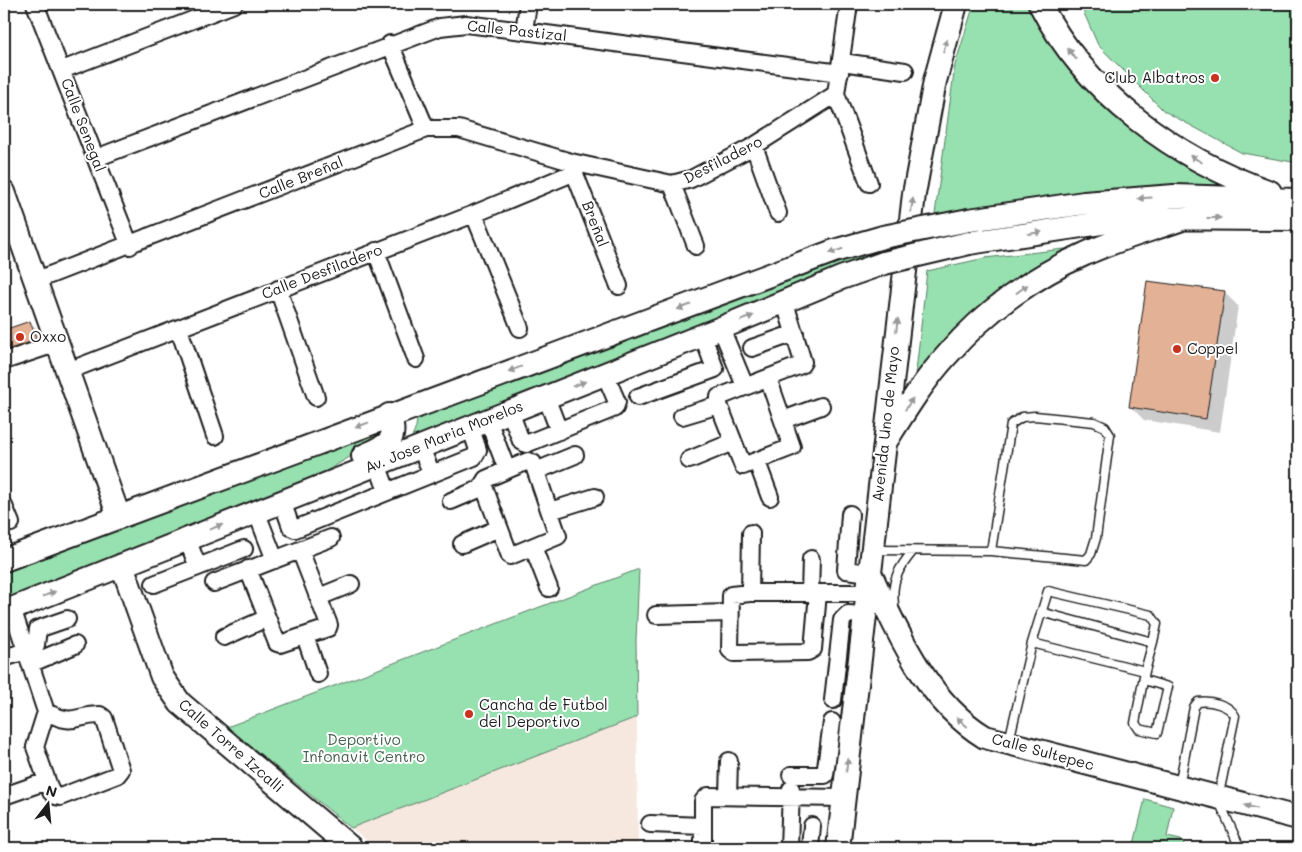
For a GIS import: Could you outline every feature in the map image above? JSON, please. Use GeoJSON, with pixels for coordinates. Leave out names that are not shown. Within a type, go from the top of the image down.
{"type":"FeatureCollection","features":[{"type":"Feature","properties":{"kind":"main road","name":"Avenida Uno de Mayo"},"geometry":{"type":"LineString","coordinates":[[838,848],[873,550],[883,446],[914,194],[935,81],[956,4]]}},
{"type":"Feature","properties":{"kind":"main road"},"geometry":{"type":"LineString","coordinates":[[1040,4],[1065,45],[1091,77],[1150,129],[1216,170],[1239,181],[1294,199]]}},
{"type":"Feature","properties":{"kind":"main road"},"geometry":{"type":"LineString","coordinates":[[4,192],[8,217],[37,280],[119,517]]}},
{"type":"Feature","properties":{"kind":"main road"},"geometry":{"type":"LineString","coordinates":[[4,560],[834,252],[883,238],[970,220],[1084,202],[1174,196],[1294,199]]}},
{"type":"Feature","properties":{"kind":"main road","name":"Av. Jose Maria Morelos"},"geometry":{"type":"LineString","coordinates":[[6,609],[712,332],[841,278],[884,263],[970,243],[1134,218],[1185,218]]}},
{"type":"Feature","properties":{"kind":"main road"},"geometry":{"type":"LineString","coordinates":[[883,446],[913,398],[948,353],[989,314],[1035,280],[1085,254],[1185,218],[1298,219]]}},
{"type":"Feature","properties":{"kind":"main road"},"geometry":{"type":"LineString","coordinates":[[310,490],[336,468],[387,446],[392,436],[393,426],[389,416]]}},
{"type":"Feature","properties":{"kind":"main road","name":"Calle Torre Izcalli"},"geometry":{"type":"LineString","coordinates":[[122,564],[162,677],[171,692],[180,703],[351,848]]}},
{"type":"Feature","properties":{"kind":"main road","name":"Calle Sultepec"},"geometry":{"type":"LineString","coordinates":[[868,594],[899,635],[935,691],[964,725],[985,737],[1218,799],[1298,818]]}},
{"type":"Feature","properties":{"kind":"street","name":"Calle Senegal"},"geometry":{"type":"LineString","coordinates":[[35,4],[130,246]]}},
{"type":"Feature","properties":{"kind":"street"},"geometry":{"type":"LineString","coordinates":[[62,70],[234,4]]}},
{"type":"Feature","properties":{"kind":"street"},"geometry":{"type":"LineString","coordinates":[[524,31],[528,4]]}},
{"type":"Feature","properties":{"kind":"street"},"geometry":{"type":"LineString","coordinates":[[849,4],[836,94],[870,183]]}},
{"type":"Feature","properties":{"kind":"street","name":"Calle Pastizal"},"geometry":{"type":"LineString","coordinates":[[96,158],[390,44],[440,27],[466,24],[841,67],[905,71]]}},
{"type":"Feature","properties":{"kind":"street"},"geometry":{"type":"LineString","coordinates":[[390,44],[426,130]]}},
{"type":"Feature","properties":{"kind":"street","name":"Desfiladero"},"geometry":{"type":"LineString","coordinates":[[573,167],[672,184],[690,179],[754,146],[836,94]]}},
{"type":"Feature","properties":{"kind":"street","name":"Calle Breñal"},"geometry":{"type":"LineString","coordinates":[[37,280],[130,246],[426,130],[459,129],[573,167]]}},
{"type":"Feature","properties":{"kind":"street"},"geometry":{"type":"LineString","coordinates":[[754,146],[778,213]]}},
{"type":"Feature","properties":{"kind":"street","name":"Calle Desfiladero"},"geometry":{"type":"LineString","coordinates":[[68,371],[474,214],[573,167]]}},
{"type":"Feature","properties":{"kind":"street","name":"Breñal"},"geometry":{"type":"LineString","coordinates":[[573,167],[620,286]]}},
{"type":"Feature","properties":{"kind":"street"},"geometry":{"type":"LineString","coordinates":[[672,184],[696,246]]}},
{"type":"Feature","properties":{"kind":"street"},"geometry":{"type":"LineString","coordinates":[[474,214],[520,328]]}},
{"type":"Feature","properties":{"kind":"street"},"geometry":{"type":"LineString","coordinates":[[376,251],[416,359]]}},
{"type":"Feature","properties":{"kind":"street"},"geometry":{"type":"LineString","coordinates":[[278,289],[316,397]]}},
{"type":"Feature","properties":{"kind":"street"},"geometry":{"type":"LineString","coordinates":[[768,378],[792,447],[743,466],[718,400],[720,395],[801,365],[803,362],[785,303]]}},
{"type":"Feature","properties":{"kind":"street"},"geometry":{"type":"LineString","coordinates":[[179,329],[215,436]]}},
{"type":"Feature","properties":{"kind":"street"},"geometry":{"type":"LineString","coordinates":[[712,332],[745,386]]}},
{"type":"Feature","properties":{"kind":"street"},"geometry":{"type":"LineString","coordinates":[[638,397],[715,369],[712,332]]}},
{"type":"Feature","properties":{"kind":"street"},"geometry":{"type":"LineString","coordinates":[[752,348],[795,333]]}},
{"type":"Feature","properties":{"kind":"street"},"geometry":{"type":"LineString","coordinates":[[4,361],[58,343]]}},
{"type":"Feature","properties":{"kind":"street"},"geometry":{"type":"LineString","coordinates":[[510,411],[523,443],[526,444],[617,405],[605,374]]}},
{"type":"Feature","properties":{"kind":"street"},"geometry":{"type":"LineString","coordinates":[[546,397],[558,431]]}},
{"type":"Feature","properties":{"kind":"street"},"geometry":{"type":"LineString","coordinates":[[682,416],[719,405]]}},
{"type":"Feature","properties":{"kind":"street"},"geometry":{"type":"LineString","coordinates":[[783,420],[821,406]]}},
{"type":"Feature","properties":{"kind":"street"},"geometry":{"type":"LineString","coordinates":[[479,423],[506,470]]}},
{"type":"Feature","properties":{"kind":"street"},"geometry":{"type":"LineString","coordinates":[[282,501],[291,527],[295,529],[474,457],[478,454],[479,423]]}},
{"type":"Feature","properties":{"kind":"street"},"geometry":{"type":"LineString","coordinates":[[688,460],[733,442]]}},
{"type":"Feature","properties":{"kind":"street"},"geometry":{"type":"LineString","coordinates":[[420,446],[432,474]]}},
{"type":"Feature","properties":{"kind":"street"},"geometry":{"type":"LineString","coordinates":[[536,471],[576,454]]}},
{"type":"Feature","properties":{"kind":"street"},"geometry":{"type":"LineString","coordinates":[[531,461],[536,471],[558,536],[510,556],[498,528],[484,487],[484,481],[506,470],[531,461]]}},
{"type":"Feature","properties":{"kind":"street"},"geometry":{"type":"LineString","coordinates":[[757,462],[770,497]]}},
{"type":"Feature","properties":{"kind":"street"},"geometry":{"type":"LineString","coordinates":[[377,464],[387,491]]}},
{"type":"Feature","properties":{"kind":"street"},"geometry":{"type":"LineString","coordinates":[[451,501],[484,487]]}},
{"type":"Feature","properties":{"kind":"street"},"geometry":{"type":"LineString","coordinates":[[550,511],[595,497]]}},
{"type":"Feature","properties":{"kind":"street"},"geometry":{"type":"LineString","coordinates":[[4,506],[11,524]]}},
{"type":"Feature","properties":{"kind":"street"},"geometry":{"type":"LineString","coordinates":[[256,511],[275,560]]}},
{"type":"Feature","properties":{"kind":"street"},"geometry":{"type":"LineString","coordinates":[[850,514],[846,570],[868,594]]}},
{"type":"Feature","properties":{"kind":"street"},"geometry":{"type":"LineString","coordinates":[[462,544],[498,528]]}},
{"type":"Feature","properties":{"kind":"street"},"geometry":{"type":"LineString","coordinates":[[750,593],[751,533]]}},
{"type":"Feature","properties":{"kind":"street"},"geometry":{"type":"LineString","coordinates":[[214,584],[248,569],[331,538]]}},
{"type":"Feature","properties":{"kind":"street"},"geometry":{"type":"LineString","coordinates":[[187,539],[198,567]]}},
{"type":"Feature","properties":{"kind":"street"},"geometry":{"type":"LineString","coordinates":[[154,584],[244,548]]}},
{"type":"Feature","properties":{"kind":"street"},"geometry":{"type":"LineString","coordinates":[[533,548],[549,588]]}},
{"type":"Feature","properties":{"kind":"street"},"geometry":{"type":"LineString","coordinates":[[248,569],[278,644],[305,636],[329,627],[300,550]]}},
{"type":"Feature","properties":{"kind":"street"},"geometry":{"type":"LineString","coordinates":[[811,559],[814,593],[813,649],[808,652],[734,653],[730,650],[729,613],[731,595],[750,593],[814,593],[868,594]]}},
{"type":"Feature","properties":{"kind":"street"},"geometry":{"type":"LineString","coordinates":[[318,597],[351,584]]}},
{"type":"Feature","properties":{"kind":"street"},"geometry":{"type":"LineString","coordinates":[[833,700],[842,620],[868,594]]}},
{"type":"Feature","properties":{"kind":"street"},"geometry":{"type":"LineString","coordinates":[[6,609],[28,657],[46,712],[35,747],[51,792],[55,796],[60,797],[117,775],[122,767],[104,718],[100,715],[72,721],[46,712]]}},
{"type":"Feature","properties":{"kind":"street"},"geometry":{"type":"LineString","coordinates":[[656,616],[729,613]]}},
{"type":"Feature","properties":{"kind":"street"},"geometry":{"type":"LineString","coordinates":[[224,637],[267,618]]}},
{"type":"Feature","properties":{"kind":"street"},"geometry":{"type":"LineString","coordinates":[[28,657],[38,643],[37,630],[67,619]]}},
{"type":"Feature","properties":{"kind":"street"},"geometry":{"type":"LineString","coordinates":[[305,636],[318,674]]}},
{"type":"Feature","properties":{"kind":"street"},"geometry":{"type":"LineString","coordinates":[[4,658],[28,657],[75,644]]}},
{"type":"Feature","properties":{"kind":"street"},"geometry":{"type":"LineString","coordinates":[[788,848],[791,770],[824,774],[832,722]]}},
{"type":"Feature","properties":{"kind":"street"},"geometry":{"type":"LineString","coordinates":[[728,796],[730,762]]}},
{"type":"Feature","properties":{"kind":"street"},"geometry":{"type":"LineString","coordinates":[[4,796],[47,781]]}},
{"type":"Feature","properties":{"kind":"street"},"geometry":{"type":"LineString","coordinates":[[703,848],[702,826],[705,797],[844,798]]}},
{"type":"Feature","properties":{"kind":"street"},"geometry":{"type":"LineString","coordinates":[[650,824],[702,826]]}},
{"type":"Feature","properties":{"kind":"street"},"geometry":{"type":"LineString","coordinates":[[810,848],[812,826]]}},
{"type":"Feature","properties":{"kind":"lane"},"geometry":{"type":"LineString","coordinates":[[873,550],[991,551],[1083,561],[1088,559],[1096,538],[1110,435],[1105,427],[1094,422],[1035,416],[1022,416],[1011,424],[991,551]]}},
{"type":"Feature","properties":{"kind":"lane"},"geometry":{"type":"LineString","coordinates":[[899,635],[892,589],[898,569],[913,551]]}},
{"type":"Feature","properties":{"kind":"lane"},"geometry":{"type":"LineString","coordinates":[[1008,743],[1032,643],[1048,591],[1151,615],[1157,624],[1152,642],[1146,671],[1144,680],[1135,723],[1139,729],[1157,732],[1168,687],[1144,680]]}},
{"type":"Feature","properties":{"kind":"lane"},"geometry":{"type":"LineString","coordinates":[[1041,612],[1152,642]]}},
{"type":"Feature","properties":{"kind":"lane"},"geometry":{"type":"LineString","coordinates":[[1032,643],[1146,671]]}},
{"type":"Feature","properties":{"kind":"lane"},"geometry":{"type":"LineString","coordinates":[[1179,788],[1194,707],[1198,702],[1204,701],[1229,708],[1235,716],[1218,799],[1240,848]]}},
{"type":"Feature","properties":{"kind":"shaded area"},"geometry":{"type":"Polygon","coordinates":[[[637,717],[638,848],[376,848],[351,828],[637,717]]]}},
{"type":"Feature","properties":{"kind":"green space"},"geometry":{"type":"Polygon","coordinates":[[[974,4],[1033,4],[1051,35],[1226,184],[1083,193],[935,214],[955,65],[974,4]]]}},
{"type":"Feature","properties":{"kind":"green space","name":"Club Albatros"},"geometry":{"type":"Polygon","coordinates":[[[1080,4],[1298,4],[1298,163],[1242,153],[1164,111],[1098,45],[1080,4]]]}},
{"type":"Feature","properties":{"kind":"green space"},"geometry":{"type":"Polygon","coordinates":[[[894,243],[890,248],[832,275],[402,449],[416,428],[416,411],[694,303],[894,243]]]}},
{"type":"Feature","properties":{"kind":"green space"},"geometry":{"type":"Polygon","coordinates":[[[1091,246],[1079,252],[914,390],[927,271],[985,258],[1091,246]]]}},
{"type":"Feature","properties":{"kind":"green space"},"geometry":{"type":"Polygon","coordinates":[[[386,427],[388,434],[318,476],[4,607],[4,564],[386,427]]]}},
{"type":"Feature","properties":{"kind":"green space","name":"Deportivo Infonavit Centro"},"geometry":{"type":"Polygon","coordinates":[[[639,569],[636,640],[637,717],[351,828],[227,727],[639,569]]]}},
{"type":"Feature","properties":{"kind":"green space"},"geometry":{"type":"Polygon","coordinates":[[[1145,799],[1173,807],[1167,837],[1181,840],[1187,848],[1133,848],[1145,799]]]}},
{"type":"Feature","properties":{"kind":"building","name":"Coppel"},"geometry":{"type":"Polygon","coordinates":[[[1147,281],[1225,291],[1206,419],[1129,407],[1147,281]]]}},
{"type":"Feature","properties":{"kind":"building","name":"Oxxo"},"geometry":{"type":"Polygon","coordinates":[[[30,321],[37,341],[10,353],[4,330],[30,321]]]}},
{"type":"Feature","properties":{"kind":"place","name":"Club Albatros"},"geometry":{"type":"Point","coordinates":[1215,78]}},
{"type":"Feature","properties":{"kind":"place","name":"Oxxo"},"geometry":{"type":"Point","coordinates":[20,337]}},
{"type":"Feature","properties":{"kind":"place","name":"Coppel"},"geometry":{"type":"Point","coordinates":[1177,349]}},
{"type":"Feature","properties":{"kind":"place","name":"Cancha de Futbol del Deportivo"},"geometry":{"type":"Point","coordinates":[469,714]}}]}
